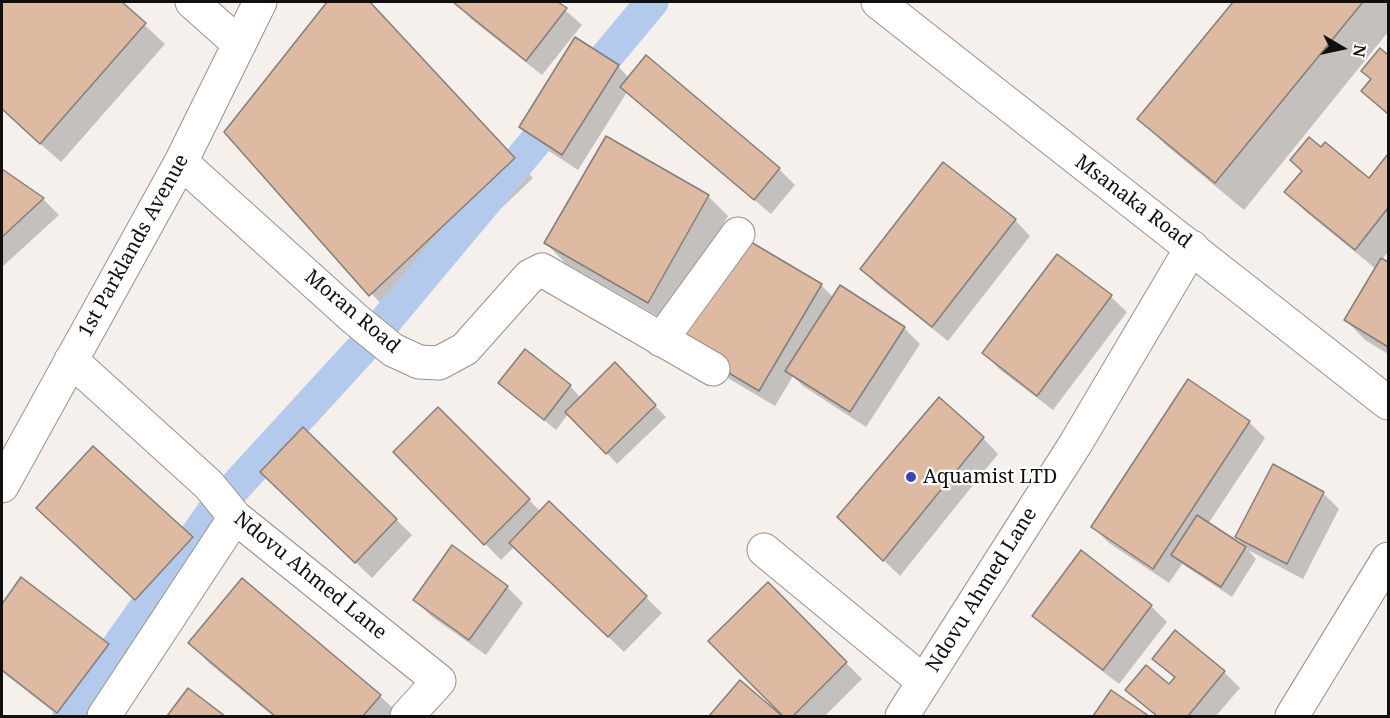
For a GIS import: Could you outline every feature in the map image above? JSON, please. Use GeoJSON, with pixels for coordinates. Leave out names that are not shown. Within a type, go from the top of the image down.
{"type":"FeatureCollection","features":[{"type":"Feature","properties":{"kind":"street"},"geometry":{"type":"LineString","coordinates":[[192,2],[238,43]]}},
{"type":"Feature","properties":{"kind":"street","name":"1st Parklands Avenue"},"geometry":{"type":"LineString","coordinates":[[2,486],[181,162],[260,2]]}},
{"type":"Feature","properties":{"kind":"street","name":"Msanaka Road"},"geometry":{"type":"LineString","coordinates":[[878,2],[1389,402]]}},
{"type":"Feature","properties":{"kind":"street","name":"Moran Road"},"geometry":{"type":"LineString","coordinates":[[181,162],[355,319],[393,350],[419,362],[439,363],[465,349],[530,276],[542,270],[713,369]]}},
{"type":"Feature","properties":{"kind":"street"},"geometry":{"type":"LineString","coordinates":[[661,340],[738,234]]}},
{"type":"Feature","properties":{"kind":"street","name":"Ndovu Ahmed Lane"},"geometry":{"type":"LineString","coordinates":[[902,717],[1082,434],[1192,247]]}},
{"type":"Feature","properties":{"kind":"street","name":"Ndovu Ahmed Lane"},"geometry":{"type":"LineString","coordinates":[[71,360],[208,485],[235,517],[439,681],[407,717]]}},
{"type":"Feature","properties":{"kind":"street"},"geometry":{"type":"LineString","coordinates":[[105,717],[235,517]]}},
{"type":"Feature","properties":{"kind":"street"},"geometry":{"type":"LineString","coordinates":[[764,550],[924,682]]}},
{"type":"Feature","properties":{"kind":"street"},"geometry":{"type":"LineString","coordinates":[[1292,717],[1389,559]]}},
{"type":"Feature","properties":{"kind":"building"},"geometry":{"type":"Polygon","coordinates":[[[2,2],[122,2],[146,23],[40,144],[2,109],[2,2]]]}},
{"type":"Feature","properties":{"kind":"building"},"geometry":{"type":"Polygon","coordinates":[[[327,2],[370,2],[515,158],[369,296],[224,132],[327,2]]]}},
{"type":"Feature","properties":{"kind":"building"},"geometry":{"type":"Polygon","coordinates":[[[455,2],[558,2],[567,8],[526,61],[455,2]]]}},
{"type":"Feature","properties":{"kind":"building"},"geometry":{"type":"Polygon","coordinates":[[[1233,2],[1363,2],[1215,183],[1137,119],[1233,2]]]}},
{"type":"Feature","properties":{"kind":"building"},"geometry":{"type":"Polygon","coordinates":[[[575,37],[619,65],[562,155],[519,127],[575,37]]]}},
{"type":"Feature","properties":{"kind":"building"},"geometry":{"type":"Polygon","coordinates":[[[1380,48],[1388,55],[1388,114],[1361,91],[1371,79],[1361,71],[1380,48]]]}},
{"type":"Feature","properties":{"kind":"building"},"geometry":{"type":"Polygon","coordinates":[[[646,55],[780,168],[754,200],[620,87],[646,55]]]}},
{"type":"Feature","properties":{"kind":"building"},"geometry":{"type":"Polygon","coordinates":[[[606,136],[709,195],[648,303],[544,243],[606,136]]]}},
{"type":"Feature","properties":{"kind":"building"},"geometry":{"type":"Polygon","coordinates":[[[1309,137],[1321,147],[1325,142],[1369,178],[1388,154],[1388,208],[1355,250],[1284,192],[1302,171],[1290,160],[1309,137]]]}},
{"type":"Feature","properties":{"kind":"building"},"geometry":{"type":"Polygon","coordinates":[[[943,162],[1016,219],[932,327],[860,269],[943,162]]]}},
{"type":"Feature","properties":{"kind":"building"},"geometry":{"type":"Polygon","coordinates":[[[2,169],[44,198],[2,237],[2,169]]]}},
{"type":"Feature","properties":{"kind":"building"},"geometry":{"type":"Polygon","coordinates":[[[739,235],[822,284],[759,391],[677,342],[739,235]]]}},
{"type":"Feature","properties":{"kind":"building"},"geometry":{"type":"Polygon","coordinates":[[[1057,254],[1112,295],[1037,396],[982,353],[1057,254]]]}},
{"type":"Feature","properties":{"kind":"building"},"geometry":{"type":"Polygon","coordinates":[[[1381,258],[1388,262],[1388,347],[1344,320],[1381,258]]]}},
{"type":"Feature","properties":{"kind":"building"},"geometry":{"type":"Polygon","coordinates":[[[840,285],[905,327],[850,412],[785,371],[840,285]]]}},
{"type":"Feature","properties":{"kind":"building"},"geometry":{"type":"Polygon","coordinates":[[[525,349],[571,385],[544,420],[498,383],[525,349]]]}},
{"type":"Feature","properties":{"kind":"building"},"geometry":{"type":"Polygon","coordinates":[[[615,362],[656,405],[606,454],[565,412],[615,362]]]}},
{"type":"Feature","properties":{"kind":"building"},"geometry":{"type":"Polygon","coordinates":[[[1188,379],[1250,421],[1153,569],[1091,527],[1188,379]]]}},
{"type":"Feature","properties":{"kind":"building","name":"Aquamist LTD"},"geometry":{"type":"Polygon","coordinates":[[[939,397],[984,437],[883,561],[837,517],[939,397]]]}},
{"type":"Feature","properties":{"kind":"building"},"geometry":{"type":"Polygon","coordinates":[[[438,407],[530,499],[484,545],[393,452],[438,407]]]}},
{"type":"Feature","properties":{"kind":"building"},"geometry":{"type":"Polygon","coordinates":[[[303,427],[397,519],[355,563],[260,472],[303,427]]]}},
{"type":"Feature","properties":{"kind":"building"},"geometry":{"type":"Polygon","coordinates":[[[93,446],[193,537],[135,600],[36,508],[93,446]]]}},
{"type":"Feature","properties":{"kind":"building"},"geometry":{"type":"Polygon","coordinates":[[[1273,464],[1324,492],[1287,564],[1235,537],[1273,464]]]}},
{"type":"Feature","properties":{"kind":"building"},"geometry":{"type":"Polygon","coordinates":[[[549,501],[647,596],[608,637],[509,543],[549,501]]]}},
{"type":"Feature","properties":{"kind":"building"},"geometry":{"type":"Polygon","coordinates":[[[1197,515],[1246,547],[1221,587],[1171,555],[1197,515]]]}},
{"type":"Feature","properties":{"kind":"building"},"geometry":{"type":"Polygon","coordinates":[[[452,545],[508,586],[469,640],[413,600],[452,545]]]}},
{"type":"Feature","properties":{"kind":"building"},"geometry":{"type":"Polygon","coordinates":[[[1081,550],[1152,605],[1103,670],[1032,616],[1081,550]]]}},
{"type":"Feature","properties":{"kind":"building"},"geometry":{"type":"Polygon","coordinates":[[[21,577],[109,644],[57,713],[2,670],[2,604],[21,577]]]}},
{"type":"Feature","properties":{"kind":"building"},"geometry":{"type":"Polygon","coordinates":[[[242,578],[381,695],[363,716],[275,716],[188,643],[242,578]]]}},
{"type":"Feature","properties":{"kind":"building"},"geometry":{"type":"Polygon","coordinates":[[[768,582],[847,662],[793,716],[783,716],[708,641],[768,582]]]}},
{"type":"Feature","properties":{"kind":"building"},"geometry":{"type":"Polygon","coordinates":[[[1175,630],[1225,671],[1188,716],[1157,716],[1125,690],[1146,665],[1169,684],[1175,677],[1152,659],[1175,630]]]}},
{"type":"Feature","properties":{"kind":"building"},"geometry":{"type":"Polygon","coordinates":[[[740,680],[782,716],[709,716],[740,680]]]}},
{"type":"Feature","properties":{"kind":"building"},"geometry":{"type":"Polygon","coordinates":[[[188,688],[225,716],[167,716],[188,688]]]}},
{"type":"Feature","properties":{"kind":"building"},"geometry":{"type":"Polygon","coordinates":[[[1111,690],[1149,716],[1093,716],[1111,690]]]}},
{"type":"Feature","properties":{"kind":"waterway"},"geometry":{"type":"LineString","coordinates":[[69,716],[215,509],[368,342],[652,2]]}},
{"type":"Feature","properties":{"kind":"place","name":"Aquamist LTD"},"geometry":{"type":"Point","coordinates":[911,477]}}]}
